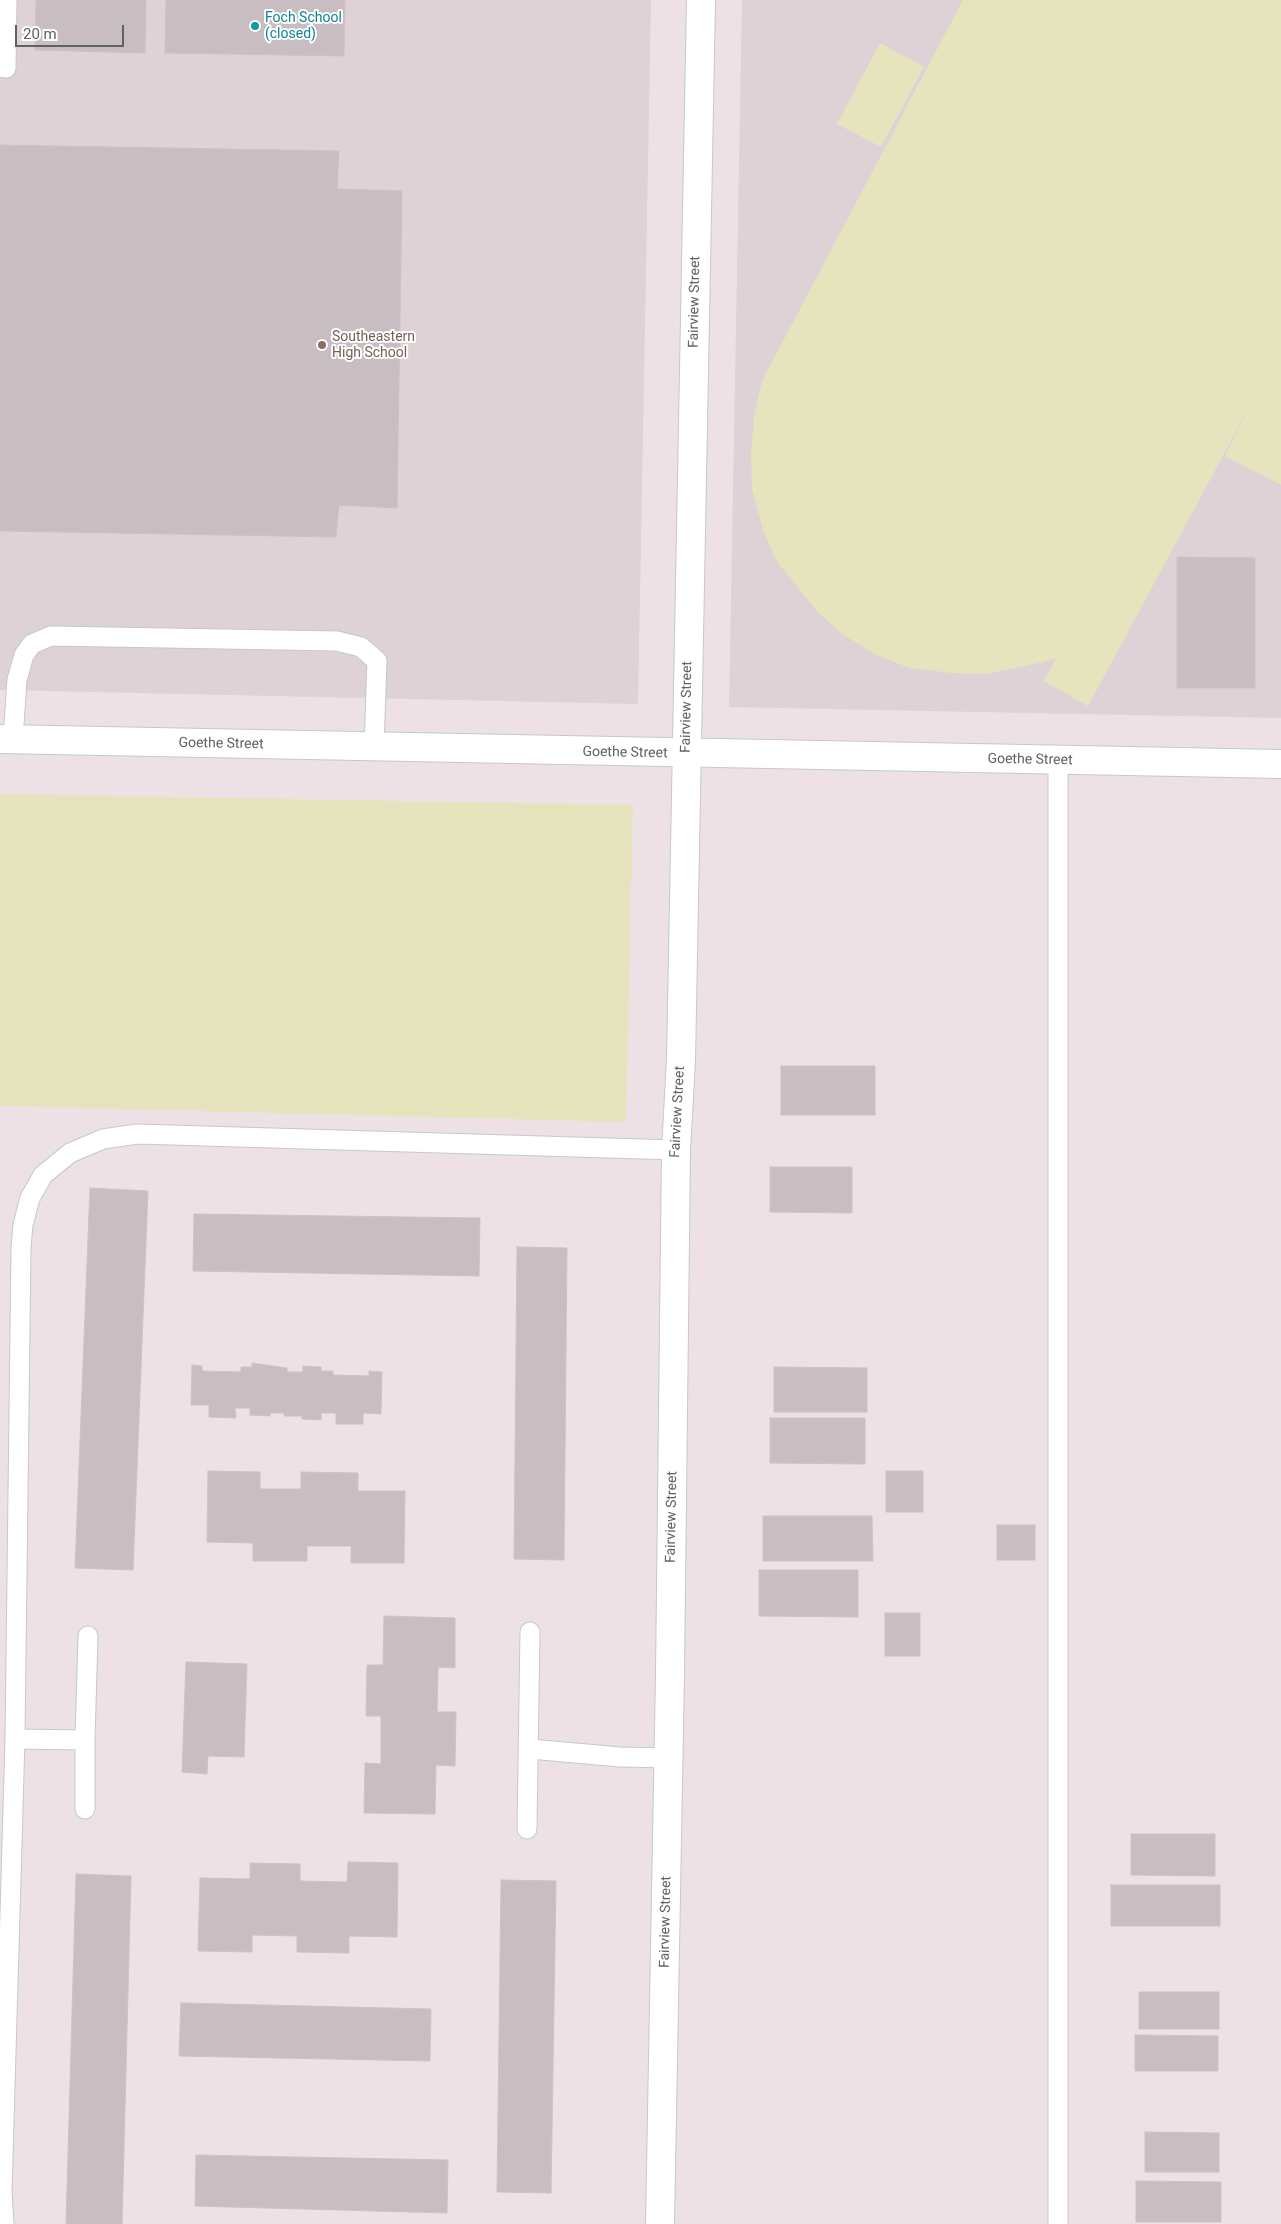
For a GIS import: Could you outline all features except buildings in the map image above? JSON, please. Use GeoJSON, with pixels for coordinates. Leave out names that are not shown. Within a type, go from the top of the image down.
{"type":"FeatureCollection","features":[{"type":"Feature","properties":{"kind":"street","name":"Fairview Street"},"geometry":{"type":"LineString","coordinates":[[660,2224],[676,1150],[681,1060],[701,0]]}},
{"type":"Feature","properties":{"kind":"street","name":"Goethe Street"},"geometry":{"type":"LineString","coordinates":[[6,739],[686,754],[1281,764]]}},
{"type":"Feature","properties":{"kind":"lane"},"geometry":{"type":"LineString","coordinates":[[0,67],[6,68],[7,0]]}},
{"type":"Feature","properties":{"kind":"lane"},"geometry":{"type":"LineString","coordinates":[[6,739],[17,680],[24,655],[32,644],[51,636],[337,641],[361,647],[371,653],[377,661],[374,747]]}},
{"type":"Feature","properties":{"kind":"lane"},"geometry":{"type":"LineString","coordinates":[[1058,760],[1058,2224]]}},
{"type":"Feature","properties":{"kind":"lane"},"geometry":{"type":"LineString","coordinates":[[4,2224],[2,2192],[15,1740],[21,1247],[23,1225],[30,1198],[42,1175],[70,1153],[103,1139],[137,1134],[676,1150]]}},
{"type":"Feature","properties":{"kind":"lane"},"geometry":{"type":"LineString","coordinates":[[528,1829],[530,1632]]}},
{"type":"Feature","properties":{"kind":"lane"},"geometry":{"type":"LineString","coordinates":[[85,1809],[88,1636]]}},
{"type":"Feature","properties":{"kind":"lane"},"geometry":{"type":"LineString","coordinates":[[15,1740],[85,1740]]}},
{"type":"Feature","properties":{"kind":"lane"},"geometry":{"type":"LineString","coordinates":[[530,1749],[620,1757],[668,1758]]}},
{"type":"Feature","properties":{"kind":"shaded area","name":"Southeastern High School"},"geometry":{"type":"Polygon","coordinates":[[[0,0],[651,0],[638,704],[0,690],[0,0]]]}},
{"type":"Feature","properties":{"kind":"shaded area"},"geometry":{"type":"Polygon","coordinates":[[[742,0],[1281,0],[1281,718],[729,707],[742,0]]]}},
{"type":"Feature","properties":{"kind":"shaded area"},"geometry":{"type":"Polygon","coordinates":[[[963,0],[1281,0],[1281,485],[1225,456],[1253,400],[1088,706],[1044,681],[1056,658],[986,674],[952,673],[910,668],[876,655],[841,633],[817,611],[778,563],[763,531],[752,488],[751,453],[754,418],[762,381],[963,0]]]}},
{"type":"Feature","properties":{"kind":"shaded area"},"geometry":{"type":"Polygon","coordinates":[[[880,43],[924,67],[881,147],[837,124],[880,43]]]}},
{"type":"Feature","properties":{"kind":"shaded area"},"geometry":{"type":"Polygon","coordinates":[[[0,794],[633,805],[626,1122],[0,1106],[0,794]]]}},
{"type":"Feature","properties":{"kind":"place","name":"Foch School (closed)"},"geometry":{"type":"Point","coordinates":[255,26]}},
{"type":"Feature","properties":{"kind":"place","name":"Southeastern High School"},"geometry":{"type":"Point","coordinates":[322,345]}}]}
